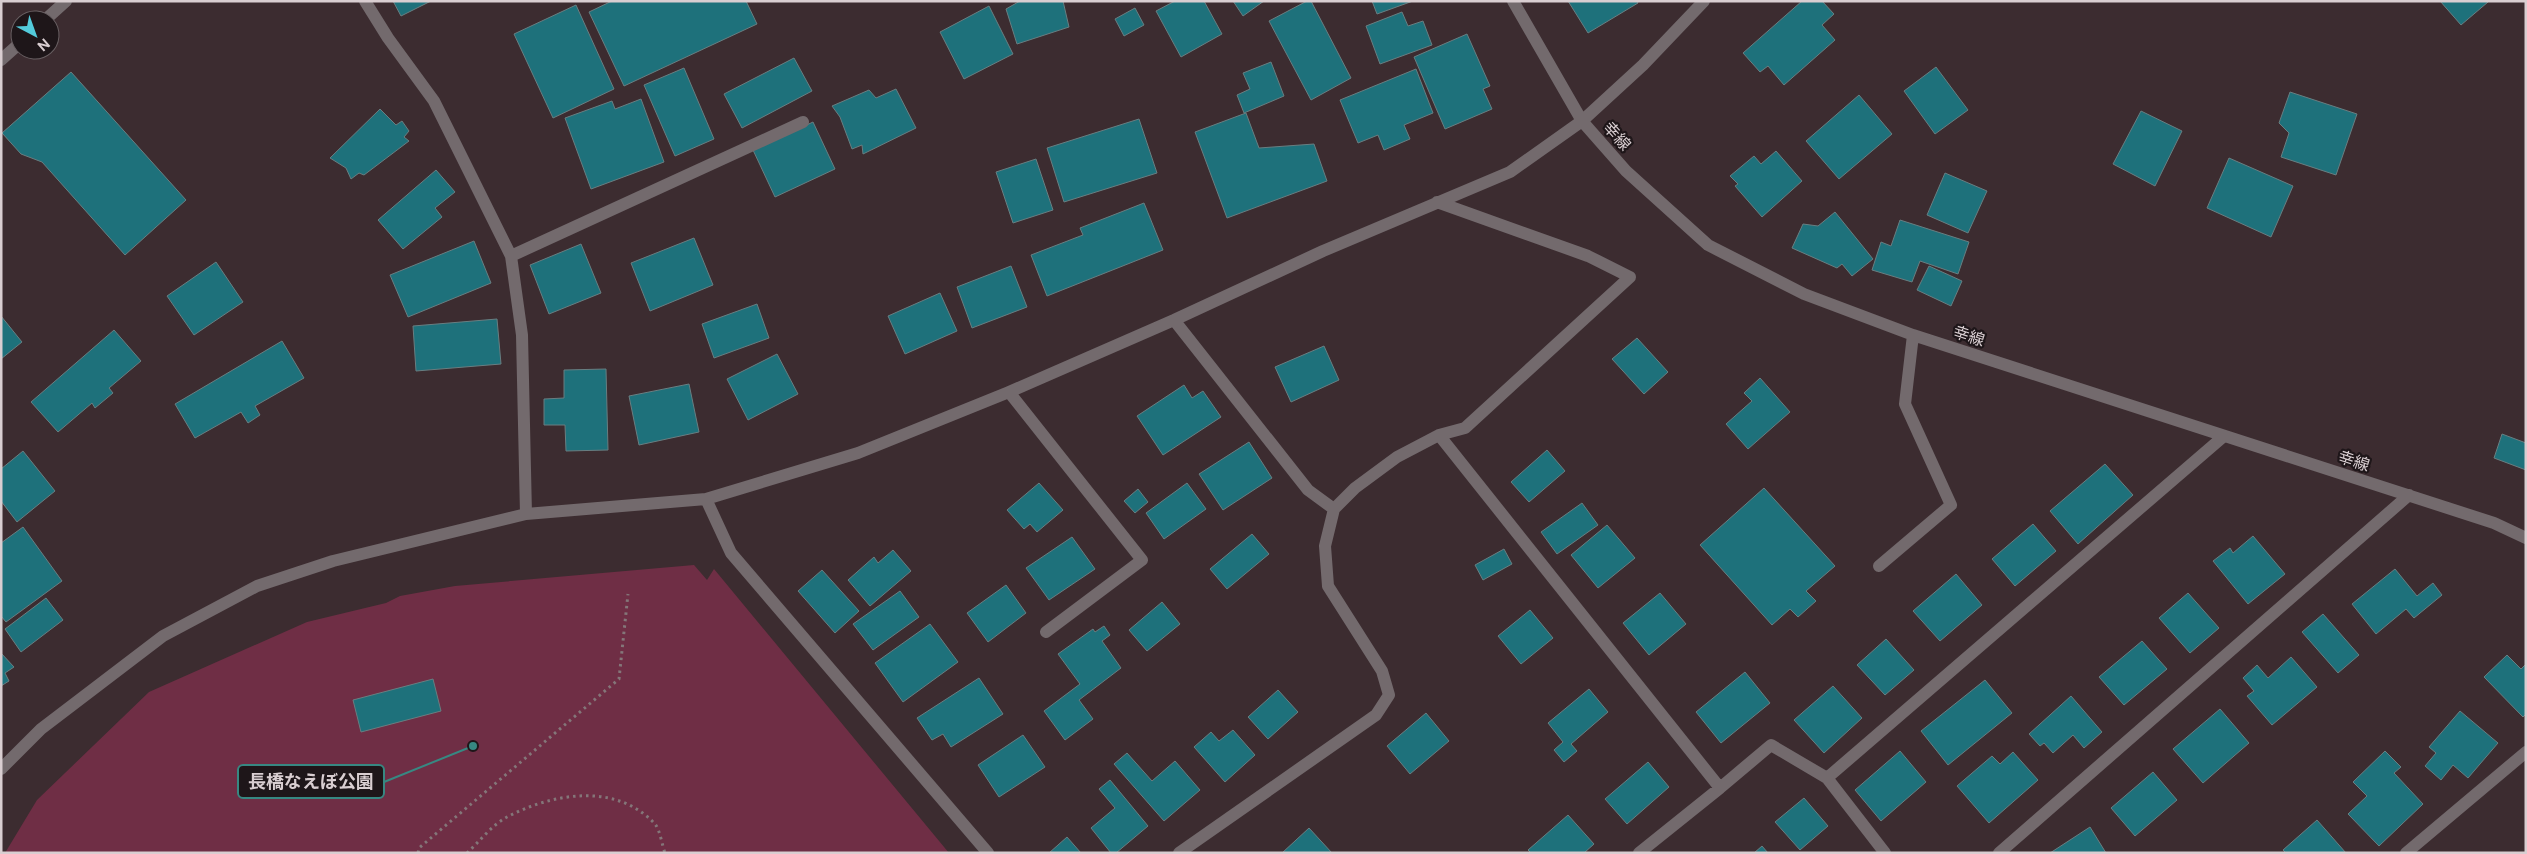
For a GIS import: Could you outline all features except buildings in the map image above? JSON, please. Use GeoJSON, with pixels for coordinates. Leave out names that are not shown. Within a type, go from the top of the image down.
{"type":"FeatureCollection","features":[{"type":"Feature","properties":{"kind":"street"},"geometry":{"type":"LineString","coordinates":[[56,10],[66,1]]}},
{"type":"Feature","properties":{"kind":"street"},"geometry":{"type":"LineString","coordinates":[[365,1],[388,38],[434,100],[511,256],[522,335],[526,514]]}},
{"type":"Feature","properties":{"kind":"street","name":"幸線"},"geometry":{"type":"LineString","coordinates":[[1513,1],[1582,122],[1626,171],[1708,245],[1804,294],[1913,335],[2494,523],[2526,538]]}},
{"type":"Feature","properties":{"kind":"street"},"geometry":{"type":"LineString","coordinates":[[1,769],[41,729],[163,636],[257,586],[332,561],[526,514],[706,499],[858,453],[1009,392],[1437,202],[1510,172],[1582,122],[1643,65],[1704,1]]}},
{"type":"Feature","properties":{"kind":"street"},"geometry":{"type":"LineString","coordinates":[[511,256],[803,122]]}},
{"type":"Feature","properties":{"kind":"street"},"geometry":{"type":"LineString","coordinates":[[1179,853],[1376,715],[1389,695],[1382,671],[1328,586],[1324,546],[1334,509],[1355,488],[1390,462],[1439,435],[1465,428],[1630,277],[1588,256],[1437,202]]}},
{"type":"Feature","properties":{"kind":"street"},"geometry":{"type":"LineString","coordinates":[[1174,320],[1308,490],[1334,509]]}},
{"type":"Feature","properties":{"kind":"street"},"geometry":{"type":"LineString","coordinates":[[1879,566],[1951,505],[1904,404],[1913,335]]}},
{"type":"Feature","properties":{"kind":"street"},"geometry":{"type":"LineString","coordinates":[[1009,392],[1142,560],[1046,632]]}},
{"type":"Feature","properties":{"kind":"street"},"geometry":{"type":"LineString","coordinates":[[1439,435],[1720,788]]}},
{"type":"Feature","properties":{"kind":"street"},"geometry":{"type":"LineString","coordinates":[[1827,778],[2224,436]]}},
{"type":"Feature","properties":{"kind":"street"},"geometry":{"type":"LineString","coordinates":[[1999,853],[2409,495]]}},
{"type":"Feature","properties":{"kind":"street"},"geometry":{"type":"LineString","coordinates":[[706,499],[731,553],[988,853]]}},
{"type":"Feature","properties":{"kind":"street"},"geometry":{"type":"LineString","coordinates":[[1639,853],[1771,745],[1827,778],[1886,853]]}},
{"type":"Feature","properties":{"kind":"street"},"geometry":{"type":"LineString","coordinates":[[2406,853],[2526,752]]}},
{"type":"Feature","properties":{"kind":"path"},"geometry":{"type":"LineString","coordinates":[[418,853],[418,848],[619,679],[628,594]]}},
{"type":"Feature","properties":{"kind":"path"},"geometry":{"type":"LineString","coordinates":[[467,853],[505,818],[546,800],[599,795],[628,802],[656,825],[665,853]]}},
{"type":"Feature","properties":{"kind":"shaded area"},"geometry":{"type":"Polygon","coordinates":[[[694,565],[707,580],[714,569],[949,853],[5,853],[37,800],[149,692],[307,622],[386,603],[400,596],[455,586],[694,565]]]}},
{"type":"Feature","properties":{"kind":"place","name":"長橋なえぼ公園"},"geometry":{"type":"Point","coordinates":[473,746]}}]}
